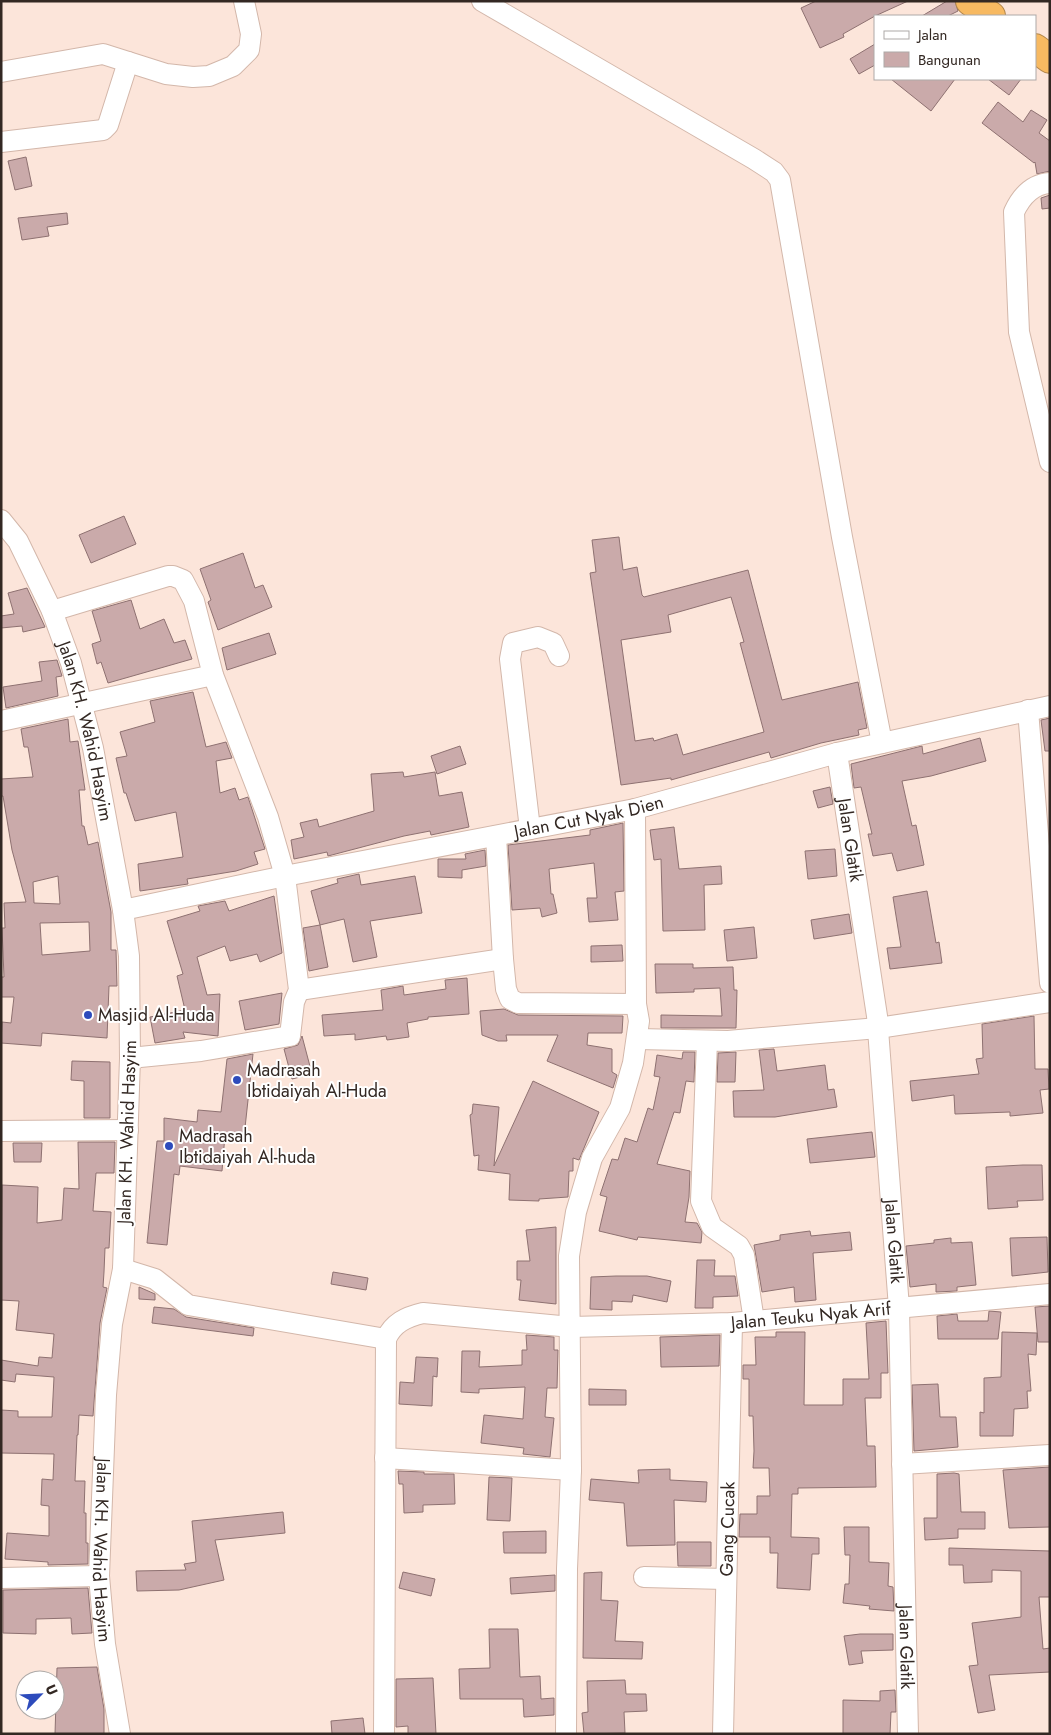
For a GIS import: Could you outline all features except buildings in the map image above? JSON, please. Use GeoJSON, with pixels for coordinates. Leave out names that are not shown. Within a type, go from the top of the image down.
{"type":"FeatureCollection","features":[{"type":"Feature","properties":{"kind":"highway"},"geometry":{"type":"LineString","coordinates":[[970,1],[990,15]]}},
{"type":"Feature","properties":{"kind":"highway"},"geometry":{"type":"LineString","coordinates":[[1036,49],[1050,59]]}},
{"type":"Feature","properties":{"kind":"street"},"geometry":{"type":"LineString","coordinates":[[1,72],[95,54],[104,54],[166,74],[193,78],[209,76],[233,66],[246,55],[251,40],[244,1]]}},
{"type":"Feature","properties":{"kind":"street"},"geometry":{"type":"LineString","coordinates":[[482,1],[754,159],[774,172],[780,180],[842,537],[882,743]]}},
{"type":"Feature","properties":{"kind":"street"},"geometry":{"type":"LineString","coordinates":[[1,142],[103,130],[108,125],[128,62]]}},
{"type":"Feature","properties":{"kind":"street"},"geometry":{"type":"LineString","coordinates":[[1050,182],[1029,190],[1021,199],[1014,212],[1014,242],[1019,332],[1050,462]]}},
{"type":"Feature","properties":{"kind":"street","name":"Jalan KH. Wahid Hasyim"},"geometry":{"type":"LineString","coordinates":[[1,520],[18,541],[52,611],[71,663],[93,748],[123,910],[129,956],[130,1058],[123,1269],[112,1324],[107,1386],[99,1576],[105,1644],[120,1734]]}},
{"type":"Feature","properties":{"kind":"street"},"geometry":{"type":"LineString","coordinates":[[52,611],[168,576],[178,577],[187,586],[194,601],[213,675],[268,817],[285,876],[299,990],[294,1002],[292,1034],[289,1037],[201,1051],[130,1058]]}},
{"type":"Feature","properties":{"kind":"street"},"geometry":{"type":"LineString","coordinates":[[530,829],[510,659],[513,643],[538,637],[552,643],[559,656]]}},
{"type":"Feature","properties":{"kind":"street"},"geometry":{"type":"LineString","coordinates":[[1,721],[213,675]]}},
{"type":"Feature","properties":{"kind":"street","name":"Jalan Cut Nyak Dien"},"geometry":{"type":"LineString","coordinates":[[123,910],[285,876],[635,809],[837,753],[1050,706]]}},
{"type":"Feature","properties":{"kind":"street"},"geometry":{"type":"LineString","coordinates":[[1028,710],[1050,983]]}},
{"type":"Feature","properties":{"kind":"street","name":"Jalan Glatik"},"geometry":{"type":"LineString","coordinates":[[837,753],[878,1028],[899,1308],[908,1734]]}},
{"type":"Feature","properties":{"kind":"street"},"geometry":{"type":"LineString","coordinates":[[566,1734],[567,1569],[571,1470],[569,1256],[576,1212],[592,1158],[620,1108],[638,1039],[639,1021],[636,1004],[635,809]]}},
{"type":"Feature","properties":{"kind":"street"},"geometry":{"type":"LineString","coordinates":[[496,836],[502,959],[506,989],[510,998],[518,1003],[636,1004]]}},
{"type":"Feature","properties":{"kind":"street"},"geometry":{"type":"LineString","coordinates":[[299,990],[502,959]]}},
{"type":"Feature","properties":{"kind":"street"},"geometry":{"type":"LineString","coordinates":[[638,1039],[728,1041],[878,1028],[1050,1002]]}},
{"type":"Feature","properties":{"kind":"street"},"geometry":{"type":"LineString","coordinates":[[707,1041],[701,1201],[712,1226],[739,1246],[744,1255],[754,1321]]}},
{"type":"Feature","properties":{"kind":"street"},"geometry":{"type":"LineString","coordinates":[[1,1131],[128,1130]]}},
{"type":"Feature","properties":{"kind":"street"},"geometry":{"type":"LineString","coordinates":[[123,1269],[155,1278],[188,1305],[386,1340],[384,1734]]}},
{"type":"Feature","properties":{"kind":"street","name":"Jalan Teuku Nyak Arif"},"geometry":{"type":"LineString","coordinates":[[386,1340],[390,1329],[407,1317],[423,1313],[571,1327],[732,1323],[1050,1294]]}},
{"type":"Feature","properties":{"kind":"street","name":"Gang Cucak"},"geometry":{"type":"LineString","coordinates":[[723,1734],[732,1323]]}},
{"type":"Feature","properties":{"kind":"street"},"geometry":{"type":"LineString","coordinates":[[902,1464],[1050,1456]]}},
{"type":"Feature","properties":{"kind":"street"},"geometry":{"type":"LineString","coordinates":[[385,1458],[571,1470]]}},
{"type":"Feature","properties":{"kind":"street"},"geometry":{"type":"LineString","coordinates":[[1,1578],[99,1576]]}},
{"type":"Feature","properties":{"kind":"street"},"geometry":{"type":"LineString","coordinates":[[644,1577],[725,1578]]}},
{"type":"Feature","properties":{"kind":"place","name":"Masjid Al-Huda"},"geometry":{"type":"Point","coordinates":[88,1015]}},
{"type":"Feature","properties":{"kind":"place","name":"Madrasah Ibtidaiyah Al-Huda"},"geometry":{"type":"Point","coordinates":[237,1080]}},
{"type":"Feature","properties":{"kind":"place","name":"Madrasah Ibtidaiyah Al-huda"},"geometry":{"type":"Point","coordinates":[169,1146]}}]}
